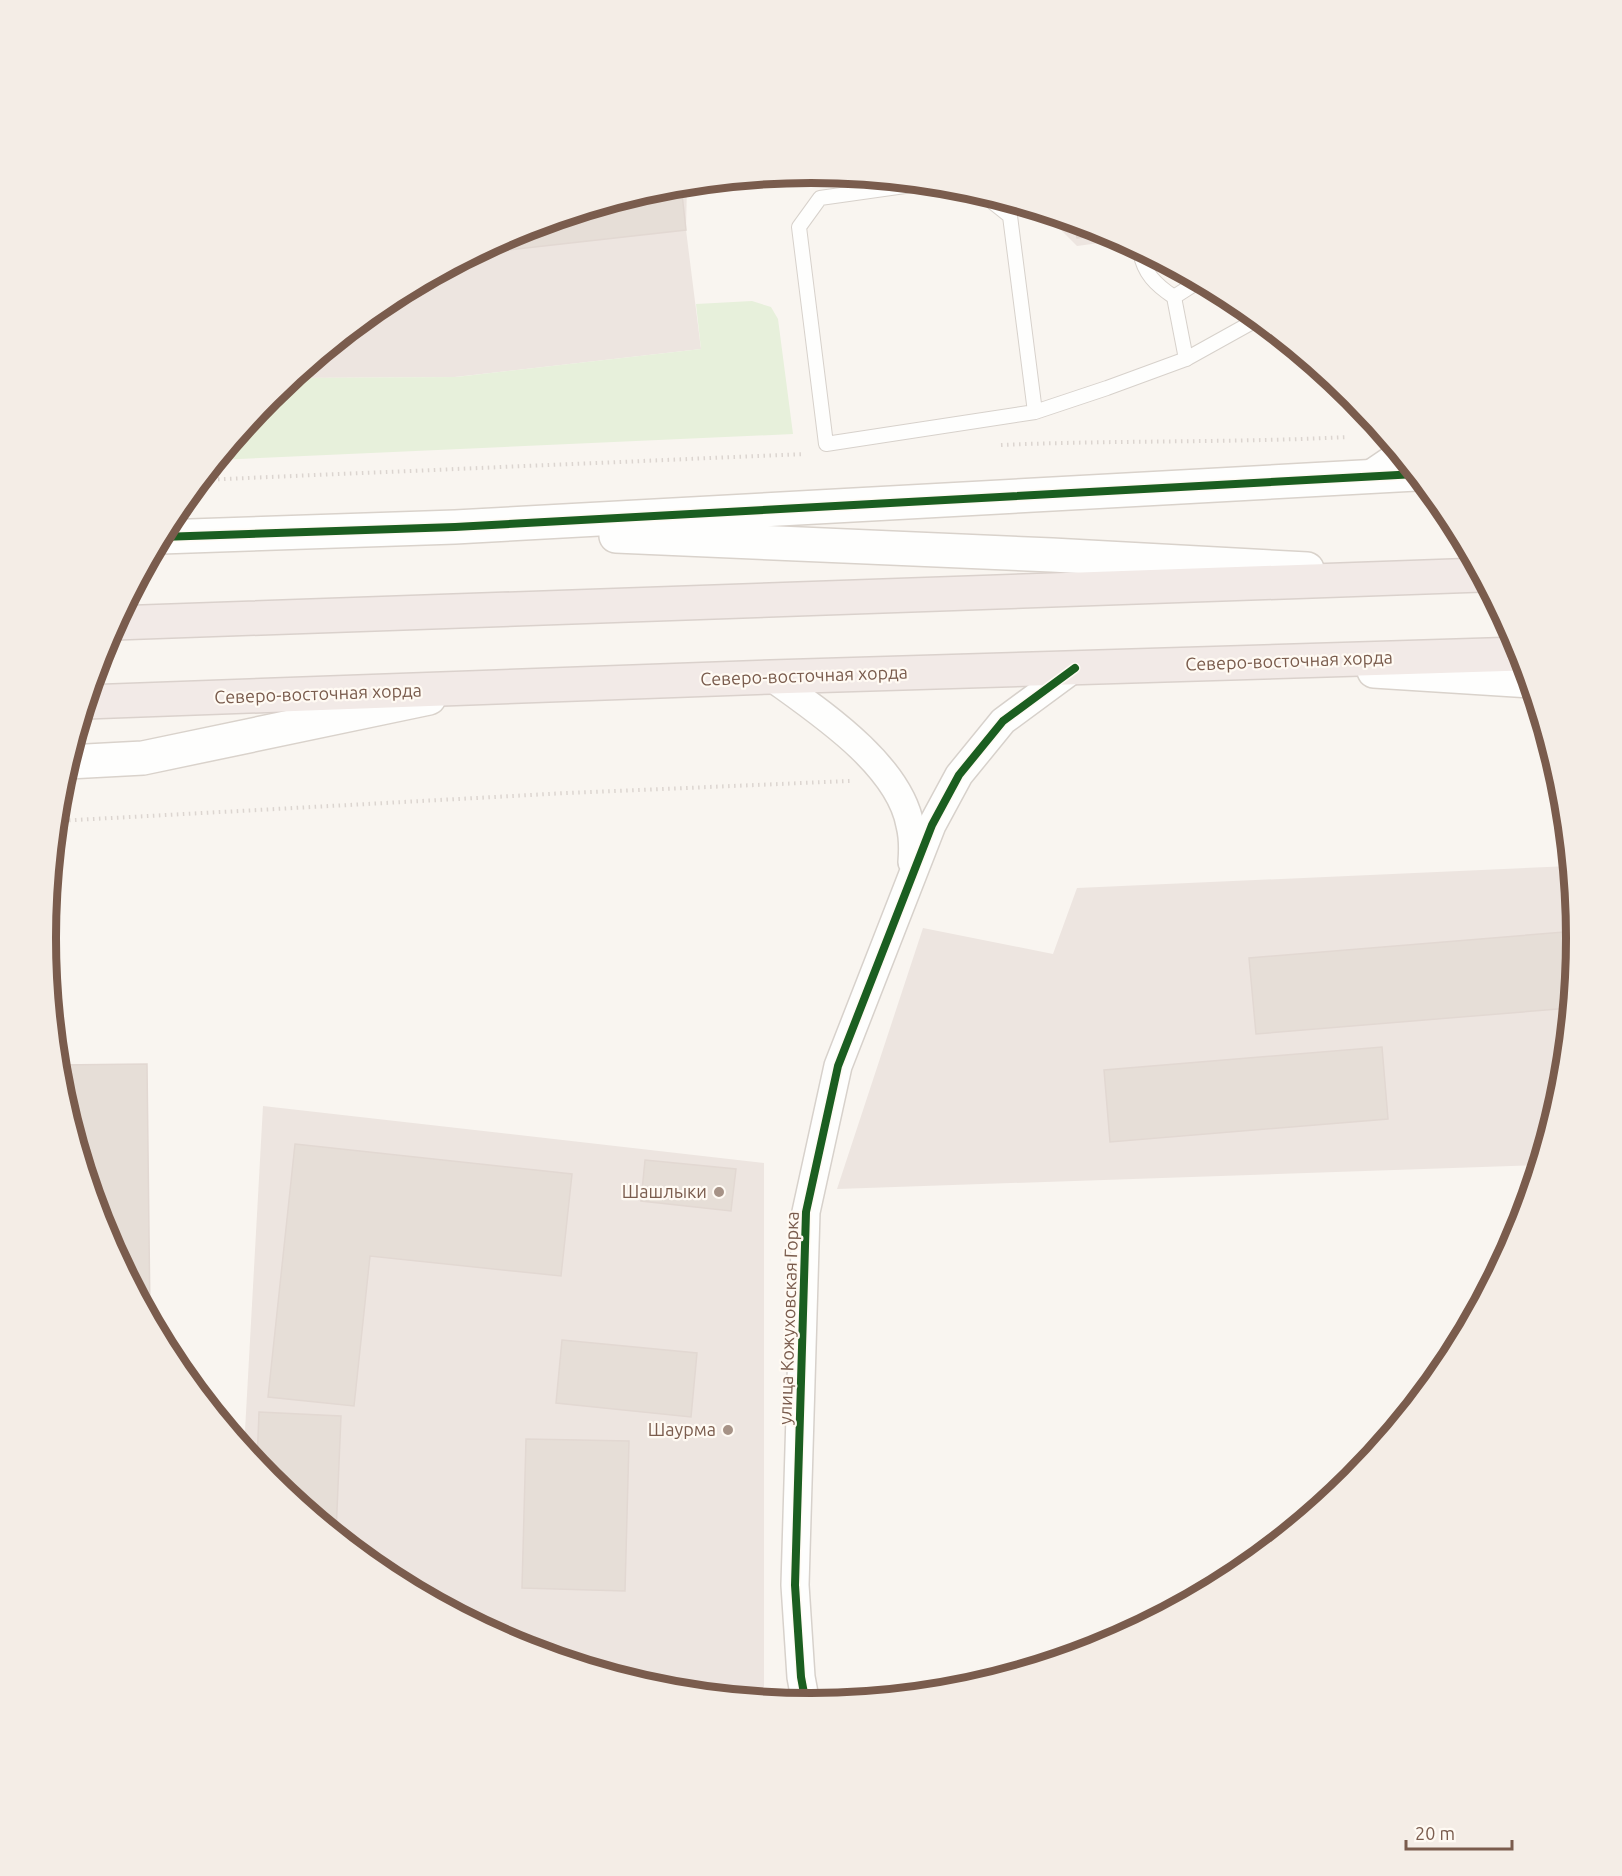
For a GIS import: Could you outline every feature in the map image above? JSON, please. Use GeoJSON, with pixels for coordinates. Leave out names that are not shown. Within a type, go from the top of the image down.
{"type":"FeatureCollection","features":[{"type":"Feature","properties":{"kind":"highway"},"geometry":{"type":"LineString","coordinates":[[125,623],[1466,576]]}},
{"type":"Feature","properties":{"kind":"highway","name":"Северо-восточная хорда"},"geometry":{"type":"LineString","coordinates":[[94,702],[771,677],[1511,654]]}},
{"type":"Feature","properties":{"kind":"street"},"geometry":{"type":"LineString","coordinates":[[1369,475],[1394,458]]}},
{"type":"Feature","properties":{"kind":"street"},"geometry":{"type":"LineString","coordinates":[[171,537],[455,527],[1407,474]]}},
{"type":"Feature","properties":{"kind":"street"},"geometry":{"type":"LineString","coordinates":[[455,527],[706,541],[1052,555],[1466,576]]}},
{"type":"Feature","properties":{"kind":"street"},"geometry":{"type":"LineString","coordinates":[[1247,663],[1521,680]]}},
{"type":"Feature","properties":{"kind":"street","name":"улица Кожуховская Горка"},"geometry":{"type":"LineString","coordinates":[[804,1694],[795,1585],[806,1212],[838,1066],[932,825],[959,775],[1003,721],[1075,668]]}},
{"type":"Feature","properties":{"kind":"street"},"geometry":{"type":"LineString","coordinates":[[771,677],[841,728],[890,779],[910,824],[913,853],[911,878]]}},
{"type":"Feature","properties":{"kind":"street"},"geometry":{"type":"LineString","coordinates":[[77,762],[143,758],[472,689]]}},
{"type":"Feature","properties":{"kind":"lane"},"geometry":{"type":"LineString","coordinates":[[895,187],[820,198],[799,227],[821,448],[1035,412],[1185,359],[1250,324]]}},
{"type":"Feature","properties":{"kind":"lane"},"geometry":{"type":"LineString","coordinates":[[997,206],[1010,216],[1035,412]]}},
{"type":"Feature","properties":{"kind":"lane"},"geometry":{"type":"LineString","coordinates":[[1141,258],[1155,284],[1174,297],[1185,359]]}},
{"type":"Feature","properties":{"kind":"lane"},"geometry":{"type":"LineString","coordinates":[[1174,297],[1191,285]]}},
{"type":"Feature","properties":{"kind":"path"},"geometry":{"type":"LineString","coordinates":[[994,446],[1088,441],[1260,441],[1348,437]]}},
{"type":"Feature","properties":{"kind":"path"},"geometry":{"type":"LineString","coordinates":[[211,479],[821,448]]}},
{"type":"Feature","properties":{"kind":"path"},"geometry":{"type":"LineString","coordinates":[[65,820],[579,792],[851,781]]}},
{"type":"Feature","properties":{"kind":"shaded area"},"geometry":{"type":"Polygon","coordinates":[[[687,193],[686,230],[701,349],[455,377],[305,378],[351,339],[391,310],[477,260],[522,240],[615,208],[687,193]]]}},
{"type":"Feature","properties":{"kind":"shaded area"},"geometry":{"type":"Polygon","coordinates":[[[1054,223],[1105,242],[1077,246],[1054,223]]]}},
{"type":"Feature","properties":{"kind":"shaded area"},"geometry":{"type":"Polygon","coordinates":[[[1563,866],[1566,938],[1565,987],[1560,1037],[1541,1134],[1531,1165],[837,1189],[923,928],[1053,954],[1077,888],[1563,866]]]}},
{"type":"Feature","properties":{"kind":"shaded area"},"geometry":{"type":"Polygon","coordinates":[[[263,1106],[764,1163],[764,1692],[712,1687],[615,1668],[522,1636],[477,1616],[391,1566],[351,1537],[313,1506],[245,1438],[263,1106]]]}},
{"type":"Feature","properties":{"kind":"green space"},"geometry":{"type":"Polygon","coordinates":[[[752,301],[771,307],[778,319],[793,434],[227,460],[277,404],[305,378],[456,377],[701,349],[696,304],[752,301]]]}},
{"type":"Feature","properties":{"kind":"building"},"geometry":{"type":"Polygon","coordinates":[[[682,194],[686,230],[496,251],[568,223],[615,208],[682,194]]]}},
{"type":"Feature","properties":{"kind":"building"},"geometry":{"type":"Polygon","coordinates":[[[1076,231],[1090,236],[1077,238],[1076,231]]]}},
{"type":"Feature","properties":{"kind":"building"},"geometry":{"type":"Polygon","coordinates":[[[1566,932],[1563,1009],[1256,1034],[1249,958],[1566,932]]]}},
{"type":"Feature","properties":{"kind":"building"},"geometry":{"type":"Polygon","coordinates":[[[1382,1047],[1388,1119],[1110,1142],[1104,1070],[1382,1047]]]}},
{"type":"Feature","properties":{"kind":"building"},"geometry":{"type":"Polygon","coordinates":[[[147,1064],[150,1303],[113,1227],[96,1181],[81,1134],[67,1065],[147,1064]]]}},
{"type":"Feature","properties":{"kind":"building"},"geometry":{"type":"Polygon","coordinates":[[[295,1144],[572,1174],[561,1276],[370,1256],[354,1406],[268,1397],[295,1144]]]}},
{"type":"Feature","properties":{"kind":"building"},"geometry":{"type":"Polygon","coordinates":[[[645,1160],[736,1169],[731,1211],[641,1201],[645,1160]]]}},
{"type":"Feature","properties":{"kind":"building"},"geometry":{"type":"Polygon","coordinates":[[[562,1340],[697,1353],[691,1417],[556,1403],[562,1340]]]}},
{"type":"Feature","properties":{"kind":"building"},"geometry":{"type":"Polygon","coordinates":[[[259,1412],[341,1416],[336,1525],[313,1506],[257,1451],[259,1412]]]}},
{"type":"Feature","properties":{"kind":"building"},"geometry":{"type":"Polygon","coordinates":[[[526,1439],[629,1441],[625,1591],[522,1588],[526,1439]]]}},
{"type":"Feature","properties":{"kind":"cycle path"},"geometry":{"type":"LineString","coordinates":[[171,537],[455,527],[1407,474]]}},
{"type":"Feature","properties":{"kind":"cycle path"},"geometry":{"type":"LineString","coordinates":[[804,1694],[795,1585],[806,1212],[838,1066],[932,825],[959,775],[1003,721],[1075,668]]}},
{"type":"Feature","properties":{"kind":"place","name":"Шашлыки"},"geometry":{"type":"Point","coordinates":[719,1192]}},
{"type":"Feature","properties":{"kind":"place","name":"Шаурма"},"geometry":{"type":"Point","coordinates":[728,1430]}}]}
